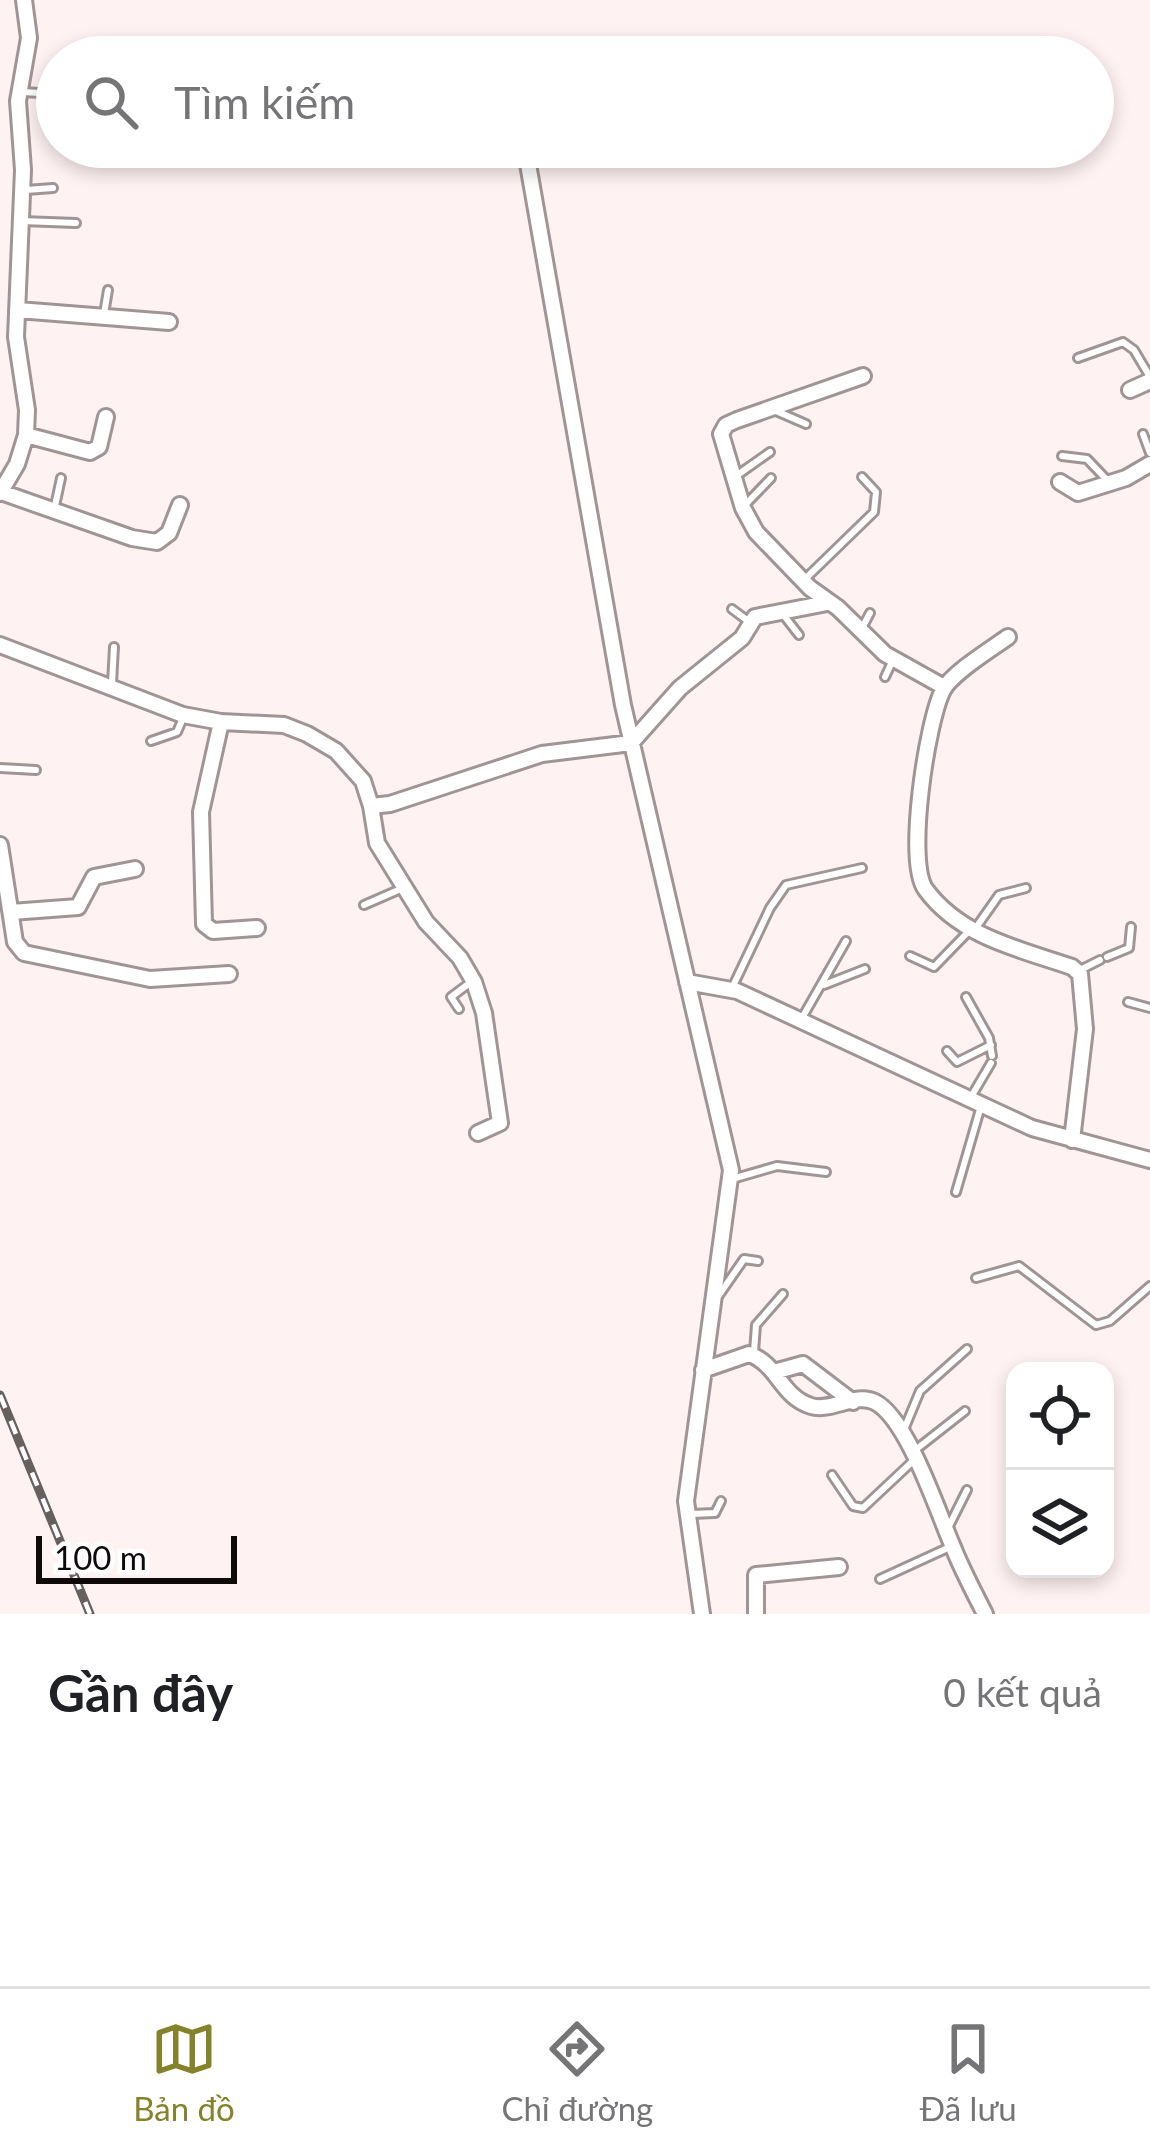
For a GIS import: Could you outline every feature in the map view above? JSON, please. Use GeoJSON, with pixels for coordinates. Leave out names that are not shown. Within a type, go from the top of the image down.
{"type":"FeatureCollection","features":[{"type":"Feature","properties":{"kind":"street"},"geometry":{"type":"LineString","coordinates":[[24,0],[28,38],[19,92],[22,221],[16,337],[26,434],[17,464],[0,492],[132,538],[157,542],[169,533],[180,505]]}},
{"type":"Feature","properties":{"kind":"street"},"geometry":{"type":"LineString","coordinates":[[529,168],[631,743],[732,1179],[710,1308],[688,1514],[702,1614]]}},
{"type":"Feature","properties":{"kind":"street"},"geometry":{"type":"LineString","coordinates":[[18,310],[169,322]]}},
{"type":"Feature","properties":{"kind":"street"},"geometry":{"type":"LineString","coordinates":[[863,376],[722,429],[733,478],[756,532],[827,603],[894,659],[944,687]]}},
{"type":"Feature","properties":{"kind":"street"},"geometry":{"type":"LineString","coordinates":[[1130,390],[1150,379]]}},
{"type":"Feature","properties":{"kind":"street"},"geometry":{"type":"LineString","coordinates":[[26,434],[90,452],[99,447],[106,417]]}},
{"type":"Feature","properties":{"kind":"street"},"geometry":{"type":"LineString","coordinates":[[1060,482],[1078,493],[1150,464]]}},
{"type":"Feature","properties":{"kind":"street"},"geometry":{"type":"LineString","coordinates":[[371,806],[390,804],[542,754],[631,743],[680,688],[742,638],[764,613],[827,603]]}},
{"type":"Feature","properties":{"kind":"street"},"geometry":{"type":"LineString","coordinates":[[1008,637],[944,687],[924,780],[917,872],[930,896],[972,931],[1076,971],[1084,983],[1085,1029],[1072,1140]]}},
{"type":"Feature","properties":{"kind":"street"},"geometry":{"type":"LineString","coordinates":[[0,645],[183,715],[284,725],[336,752],[363,781],[377,844],[426,922],[460,958],[473,980],[484,1013],[500,1123],[478,1133]]}},
{"type":"Feature","properties":{"kind":"street"},"geometry":{"type":"LineString","coordinates":[[220,722],[201,812],[204,924],[213,931],[257,928]]}},
{"type":"Feature","properties":{"kind":"street"},"geometry":{"type":"LineString","coordinates":[[0,844],[15,942],[24,953],[150,980],[229,974]]}},
{"type":"Feature","properties":{"kind":"street"},"geometry":{"type":"LineString","coordinates":[[11,912],[78,907],[94,877],[135,869]]}},
{"type":"Feature","properties":{"kind":"street"},"geometry":{"type":"LineString","coordinates":[[687,982],[731,990],[1032,1128],[1150,1160]]}},
{"type":"Feature","properties":{"kind":"street"},"geometry":{"type":"LineString","coordinates":[[703,1370],[739,1355],[754,1356],[774,1372],[787,1392],[813,1407],[872,1400],[878,1404],[916,1454],[986,1614]]}},
{"type":"Feature","properties":{"kind":"street"},"geometry":{"type":"LineString","coordinates":[[774,1372],[802,1364],[854,1402]]}},
{"type":"Feature","properties":{"kind":"street"},"geometry":{"type":"LineString","coordinates":[[756,1614],[756,1575],[839,1567]]}},
{"type":"Feature","properties":{"kind":"lane"},"geometry":{"type":"LineString","coordinates":[[19,92],[36,93]]}},
{"type":"Feature","properties":{"kind":"lane"},"geometry":{"type":"LineString","coordinates":[[22,190],[53,188]]}},
{"type":"Feature","properties":{"kind":"lane"},"geometry":{"type":"LineString","coordinates":[[22,221],[76,223]]}},
{"type":"Feature","properties":{"kind":"lane"},"geometry":{"type":"LineString","coordinates":[[104,314],[109,290]]}},
{"type":"Feature","properties":{"kind":"lane"},"geometry":{"type":"LineString","coordinates":[[1078,358],[1123,342],[1134,350],[1150,379]]}},
{"type":"Feature","properties":{"kind":"lane"},"geometry":{"type":"LineString","coordinates":[[773,409],[806,424]]}},
{"type":"Feature","properties":{"kind":"lane"},"geometry":{"type":"LineString","coordinates":[[1143,434],[1150,452]]}},
{"type":"Feature","properties":{"kind":"lane"},"geometry":{"type":"LineString","coordinates":[[733,478],[770,452]]}},
{"type":"Feature","properties":{"kind":"lane"},"geometry":{"type":"LineString","coordinates":[[1063,456],[1087,459],[1110,483]]}},
{"type":"Feature","properties":{"kind":"lane"},"geometry":{"type":"LineString","coordinates":[[804,580],[874,512],[876,492],[862,477]]}},
{"type":"Feature","properties":{"kind":"lane"},"geometry":{"type":"LineString","coordinates":[[54,510],[61,478]]}},
{"type":"Feature","properties":{"kind":"lane"},"geometry":{"type":"LineString","coordinates":[[742,508],[771,478]]}},
{"type":"Feature","properties":{"kind":"lane"},"geometry":{"type":"LineString","coordinates":[[732,609],[751,623]]}},
{"type":"Feature","properties":{"kind":"lane"},"geometry":{"type":"LineString","coordinates":[[779,611],[799,635]]}},
{"type":"Feature","properties":{"kind":"lane"},"geometry":{"type":"LineString","coordinates":[[860,631],[869,613]]}},
{"type":"Feature","properties":{"kind":"lane"},"geometry":{"type":"LineString","coordinates":[[112,687],[114,647]]}},
{"type":"Feature","properties":{"kind":"lane"},"geometry":{"type":"LineString","coordinates":[[884,677],[894,659]]}},
{"type":"Feature","properties":{"kind":"lane"},"geometry":{"type":"LineString","coordinates":[[151,741],[177,732],[183,715]]}},
{"type":"Feature","properties":{"kind":"lane"},"geometry":{"type":"LineString","coordinates":[[0,768],[36,770]]}},
{"type":"Feature","properties":{"kind":"lane"},"geometry":{"type":"LineString","coordinates":[[731,990],[781,890],[795,882],[862,868]]}},
{"type":"Feature","properties":{"kind":"lane"},"geometry":{"type":"LineString","coordinates":[[364,905],[406,886]]}},
{"type":"Feature","properties":{"kind":"lane"},"geometry":{"type":"LineString","coordinates":[[910,956],[934,967],[972,931],[999,895],[1026,888]]}},
{"type":"Feature","properties":{"kind":"lane"},"geometry":{"type":"LineString","coordinates":[[1076,971],[1129,948],[1131,927]]}},
{"type":"Feature","properties":{"kind":"lane"},"geometry":{"type":"LineString","coordinates":[[800,1021],[846,941]]}},
{"type":"Feature","properties":{"kind":"lane"},"geometry":{"type":"LineString","coordinates":[[820,986],[865,970]]}},
{"type":"Feature","properties":{"kind":"lane"},"geometry":{"type":"LineString","coordinates":[[459,1009],[451,997],[473,980]]}},
{"type":"Feature","properties":{"kind":"lane"},"geometry":{"type":"LineString","coordinates":[[956,1192],[975,1103],[992,1059],[992,1045],[966,997]]}},
{"type":"Feature","properties":{"kind":"lane"},"geometry":{"type":"LineString","coordinates":[[1128,1002],[1150,1008]]}},
{"type":"Feature","properties":{"kind":"lane"},"geometry":{"type":"LineString","coordinates":[[947,1051],[957,1062],[992,1045]]}},
{"type":"Feature","properties":{"kind":"lane"},"geometry":{"type":"LineString","coordinates":[[732,1179],[777,1166],[826,1172]]}},
{"type":"Feature","properties":{"kind":"lane"},"geometry":{"type":"LineString","coordinates":[[710,1308],[744,1258],[758,1261]]}},
{"type":"Feature","properties":{"kind":"lane"},"geometry":{"type":"LineString","coordinates":[[976,1278],[1019,1266],[1096,1325],[1111,1321],[1150,1286]]}},
{"type":"Feature","properties":{"kind":"lane"},"geometry":{"type":"LineString","coordinates":[[754,1356],[756,1325],[783,1294]]}},
{"type":"Feature","properties":{"kind":"lane"},"geometry":{"type":"LineString","coordinates":[[902,1435],[920,1391],[967,1349]]}},
{"type":"Feature","properties":{"kind":"lane"},"geometry":{"type":"LineString","coordinates":[[832,1475],[853,1506],[863,1508],[964,1412]]}},
{"type":"Feature","properties":{"kind":"lane"},"geometry":{"type":"LineString","coordinates":[[880,1580],[949,1538],[968,1490]]}},
{"type":"Feature","properties":{"kind":"lane"},"geometry":{"type":"LineString","coordinates":[[688,1514],[715,1513],[721,1501]]}},
{"type":"Feature","properties":{"kind":"railway"},"geometry":{"type":"LineString","coordinates":[[0,1395],[90,1614]]}}]}
